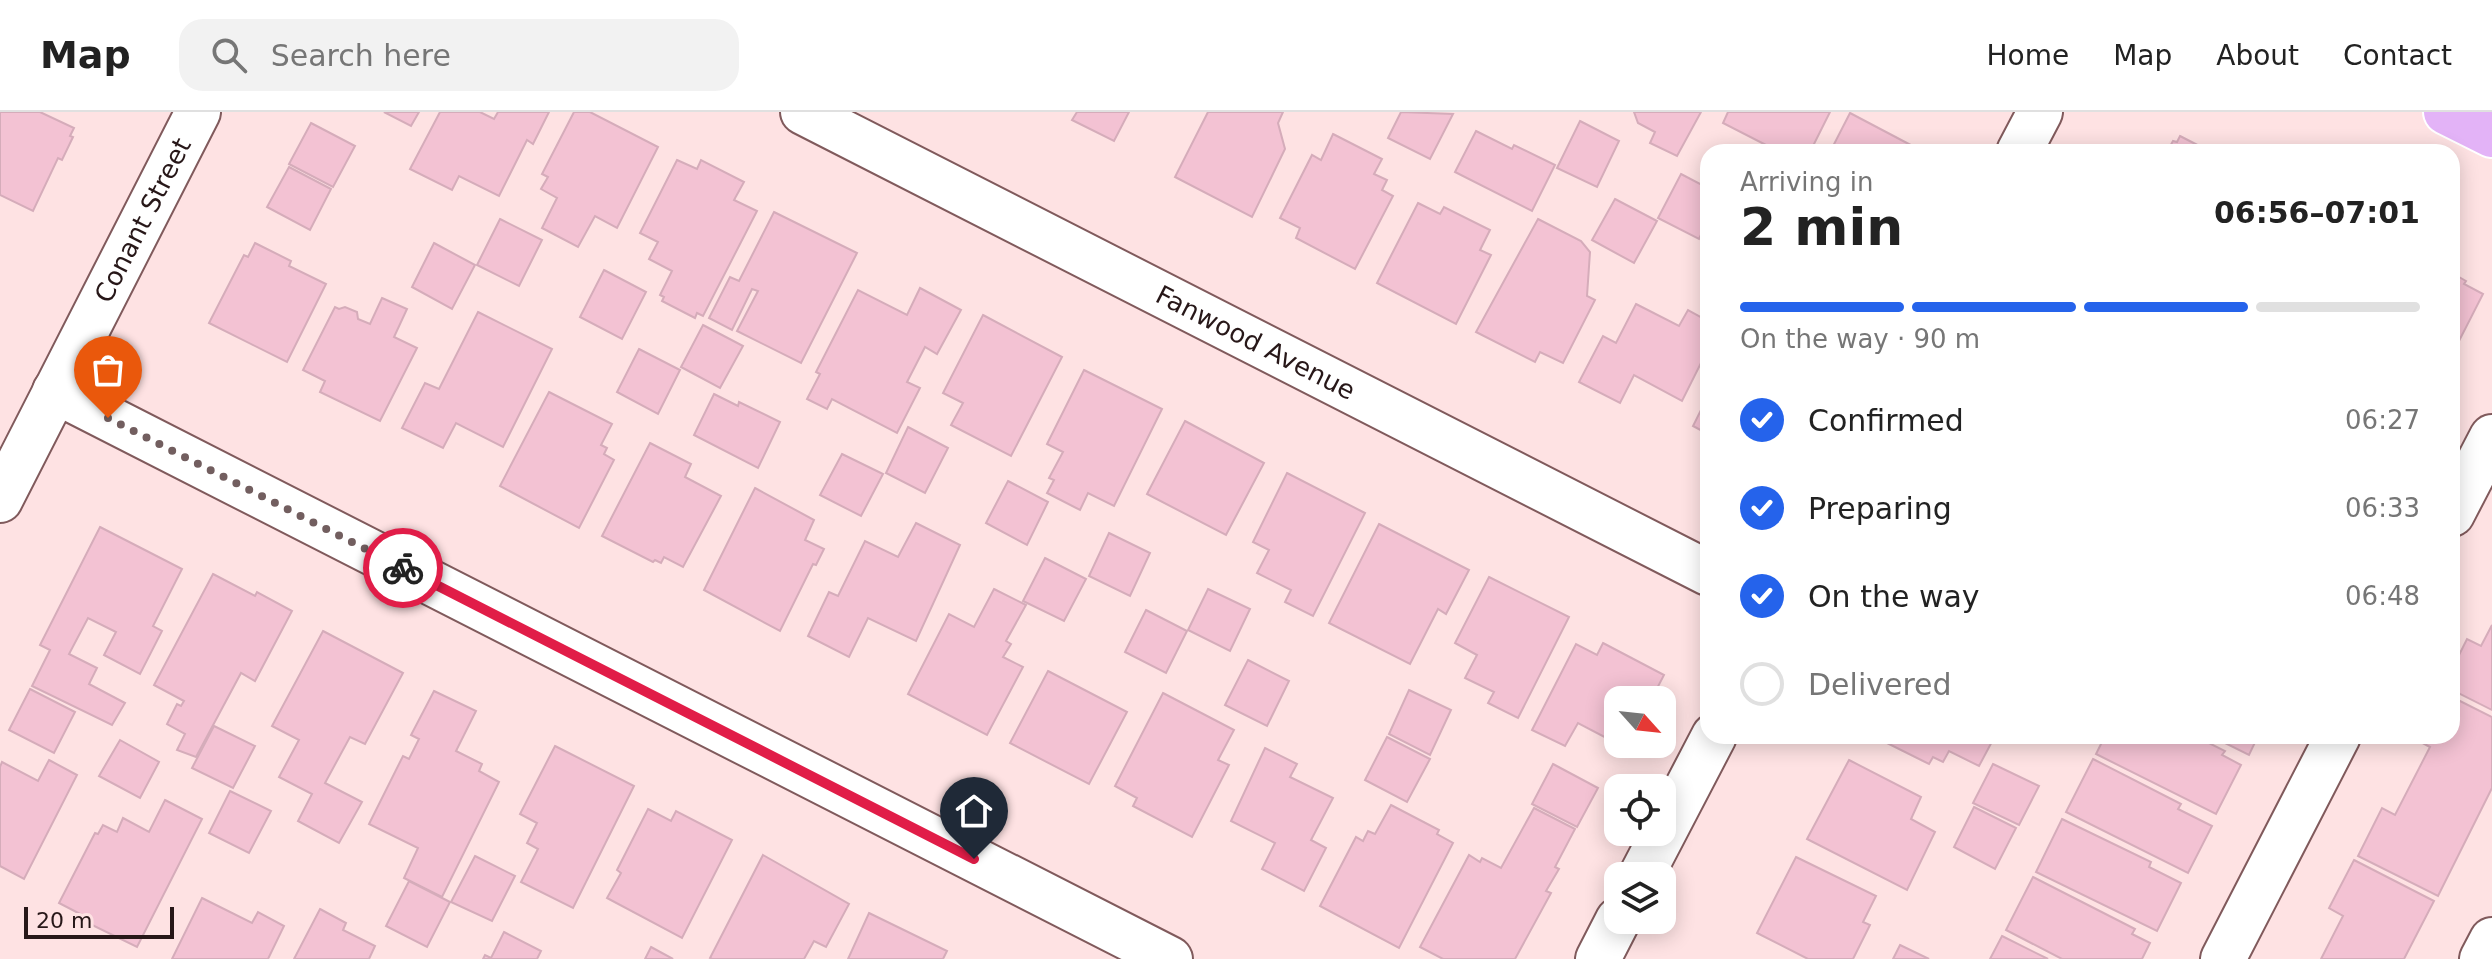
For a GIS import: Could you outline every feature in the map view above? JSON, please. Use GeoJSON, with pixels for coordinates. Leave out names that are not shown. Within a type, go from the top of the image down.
{"type":"FeatureCollection","features":[{"type":"Feature","properties":{"kind":"main road"},"geometry":{"type":"LineString","coordinates":[[2446,112],[2492,135]]}},
{"type":"Feature","properties":{"kind":"street","name":"Conant Street"},"geometry":{"type":"LineString","coordinates":[[0,500],[198,112]]}},
{"type":"Feature","properties":{"kind":"street","name":"Fanwood Avenue"},"geometry":{"type":"LineString","coordinates":[[803,112],[1700,569]]}},
{"type":"Feature","properties":{"kind":"street"},"geometry":{"type":"LineString","coordinates":[[2023,144],[2040,112]]}},
{"type":"Feature","properties":{"kind":"street"},"geometry":{"type":"LineString","coordinates":[[55,391],[1170,959]]}},
{"type":"Feature","properties":{"kind":"street"},"geometry":{"type":"LineString","coordinates":[[2460,499],[2492,437]]}},
{"type":"Feature","properties":{"kind":"street"},"geometry":{"type":"LineString","coordinates":[[1648,862],[1710,744]]}},
{"type":"Feature","properties":{"kind":"street"},"geometry":{"type":"LineString","coordinates":[[2223,959],[2334,744]]}},
{"type":"Feature","properties":{"kind":"street"},"geometry":{"type":"LineString","coordinates":[[1598,959],[1611,934]]}},
{"type":"Feature","properties":{"kind":"street"},"geometry":{"type":"LineString","coordinates":[[2482,959],[2492,940]]}},
{"type":"Feature","properties":{"kind":"building"},"geometry":{"type":"Polygon","coordinates":[[[0,112],[40,112],[74,128],[62,160],[58,158],[33,211],[0,195],[0,112]]]}},
{"type":"Feature","properties":{"kind":"building"},"geometry":{"type":"Polygon","coordinates":[[[384,112],[419,112],[411,126],[384,112]]]}},
{"type":"Feature","properties":{"kind":"building"},"geometry":{"type":"Polygon","coordinates":[[[440,112],[480,112],[494,119],[498,112],[549,112],[533,144],[527,140],[499,196],[459,176],[452,190],[410,169],[440,112]]]}},
{"type":"Feature","properties":{"kind":"building"},"geometry":{"type":"Polygon","coordinates":[[[574,112],[590,112],[658,147],[617,228],[595,216],[578,247],[542,228],[557,198],[541,189],[548,177],[542,174],[574,112]]]}},
{"type":"Feature","properties":{"kind":"building"},"geometry":{"type":"Polygon","coordinates":[[[1077,112],[1129,112],[1114,141],[1072,120],[1077,112]]]}},
{"type":"Feature","properties":{"kind":"building"},"geometry":{"type":"Polygon","coordinates":[[[1208,112],[1283,112],[1278,123],[1285,149],[1252,217],[1175,177],[1208,112]]]}},
{"type":"Feature","properties":{"kind":"building"},"geometry":{"type":"Polygon","coordinates":[[[1401,112],[1453,114],[1430,159],[1388,138],[1401,112]]]}},
{"type":"Feature","properties":{"kind":"building"},"geometry":{"type":"Polygon","coordinates":[[[1634,112],[1701,112],[1677,156],[1650,143],[1655,132],[1638,123],[1634,112]]]}},
{"type":"Feature","properties":{"kind":"building"},"geometry":{"type":"Polygon","coordinates":[[[1728,112],[1830,112],[1814,144],[1764,144],[1723,123],[1728,112]]]}},
{"type":"Feature","properties":{"kind":"building"},"geometry":{"type":"Polygon","coordinates":[[[1850,113],[1909,144],[1834,144],[1850,113]]]}},
{"type":"Feature","properties":{"kind":"building"},"geometry":{"type":"Polygon","coordinates":[[[1580,121],[1619,141],[1597,187],[1557,168],[1580,121]]]}},
{"type":"Feature","properties":{"kind":"building"},"geometry":{"type":"Polygon","coordinates":[[[311,123],[355,146],[333,187],[289,164],[311,123]]]}},
{"type":"Feature","properties":{"kind":"building"},"geometry":{"type":"Polygon","coordinates":[[[1476,131],[1555,165],[1532,211],[1455,172],[1476,131]]]}},
{"type":"Feature","properties":{"kind":"building"},"geometry":{"type":"Polygon","coordinates":[[[1333,134],[1382,159],[1374,174],[1387,180],[1382,190],[1393,196],[1355,269],[1296,238],[1300,228],[1280,218],[1312,155],[1321,160],[1333,134]]]}},
{"type":"Feature","properties":{"kind":"building"},"geometry":{"type":"Polygon","coordinates":[[[2180,136],[2196,144],[2171,144],[2180,136]]]}},
{"type":"Feature","properties":{"kind":"building"},"geometry":{"type":"Polygon","coordinates":[[[677,160],[697,169],[701,160],[744,182],[734,200],[757,211],[703,316],[697,313],[695,318],[662,301],[664,297],[660,295],[672,271],[649,259],[658,242],[640,233],[677,160]]]}},
{"type":"Feature","properties":{"kind":"building"},"geometry":{"type":"Polygon","coordinates":[[[289,167],[331,189],[310,230],[267,207],[289,167]]]}},
{"type":"Feature","properties":{"kind":"building"},"geometry":{"type":"Polygon","coordinates":[[[1681,174],[1700,184],[1699,239],[1658,218],[1681,174]]]}},
{"type":"Feature","properties":{"kind":"building"},"geometry":{"type":"Polygon","coordinates":[[[1615,199],[1657,221],[1634,263],[1592,240],[1615,199]]]}},
{"type":"Feature","properties":{"kind":"building"},"geometry":{"type":"Polygon","coordinates":[[[1418,203],[1440,214],[1444,207],[1490,230],[1480,250],[1491,255],[1456,324],[1377,283],[1418,203]]]}},
{"type":"Feature","properties":{"kind":"building"},"geometry":{"type":"Polygon","coordinates":[[[774,212],[857,253],[801,363],[737,331],[758,291],[752,289],[732,330],[709,318],[730,277],[739,281],[774,212]]]}},
{"type":"Feature","properties":{"kind":"building"},"geometry":{"type":"Polygon","coordinates":[[[500,219],[542,240],[519,286],[477,265],[500,219]]]}},
{"type":"Feature","properties":{"kind":"building"},"geometry":{"type":"Polygon","coordinates":[[[1538,219],[1581,241],[1590,252],[1587,296],[1595,300],[1563,363],[1540,352],[1535,362],[1476,332],[1538,219]]]}},
{"type":"Feature","properties":{"kind":"building"},"geometry":{"type":"Polygon","coordinates":[[[255,243],[291,261],[289,266],[326,284],[287,362],[209,323],[244,255],[248,257],[255,243]]]}},
{"type":"Feature","properties":{"kind":"building"},"geometry":{"type":"Polygon","coordinates":[[[434,243],[475,265],[452,309],[412,287],[434,243]]]}},
{"type":"Feature","properties":{"kind":"building"},"geometry":{"type":"Polygon","coordinates":[[[604,270],[646,292],[622,339],[580,317],[604,270]]]}},
{"type":"Feature","properties":{"kind":"building"},"geometry":{"type":"Polygon","coordinates":[[[2460,278],[2466,281],[2464,284],[2483,294],[2460,339],[2460,278]]]}},
{"type":"Feature","properties":{"kind":"building"},"geometry":{"type":"Polygon","coordinates":[[[920,288],[961,310],[937,354],[925,347],[907,382],[920,388],[897,433],[832,399],[827,409],[807,399],[820,374],[816,372],[858,290],[907,315],[920,288]]]}},
{"type":"Feature","properties":{"kind":"building"},"geometry":{"type":"Polygon","coordinates":[[[382,298],[407,309],[394,337],[417,348],[380,421],[320,392],[325,381],[303,370],[335,307],[357,312],[358,319],[370,324],[382,298]]]}},
{"type":"Feature","properties":{"kind":"building"},"geometry":{"type":"Polygon","coordinates":[[[1636,304],[1679,326],[1688,310],[1700,317],[1700,365],[1682,401],[1634,375],[1620,403],[1579,382],[1603,336],[1616,343],[1636,304]]]}},
{"type":"Feature","properties":{"kind":"building"},"geometry":{"type":"Polygon","coordinates":[[[478,312],[552,349],[503,447],[456,423],[443,448],[402,428],[425,383],[439,389],[478,312]]]}},
{"type":"Feature","properties":{"kind":"building"},"geometry":{"type":"Polygon","coordinates":[[[983,315],[1062,357],[1011,456],[951,425],[963,403],[943,393],[983,315]]]}},
{"type":"Feature","properties":{"kind":"building"},"geometry":{"type":"Polygon","coordinates":[[[703,325],[743,346],[720,388],[681,367],[703,325]]]}},
{"type":"Feature","properties":{"kind":"building"},"geometry":{"type":"Polygon","coordinates":[[[639,349],[680,370],[658,414],[617,392],[639,349]]]}},
{"type":"Feature","properties":{"kind":"building"},"geometry":{"type":"Polygon","coordinates":[[[1084,370],[1162,409],[1114,506],[1088,493],[1080,510],[1047,493],[1054,480],[1049,478],[1063,452],[1047,444],[1084,370]]]}},
{"type":"Feature","properties":{"kind":"building"},"geometry":{"type":"Polygon","coordinates":[[[549,392],[612,424],[601,445],[607,448],[604,454],[614,460],[579,528],[500,486],[549,392]]]}},
{"type":"Feature","properties":{"kind":"building"},"geometry":{"type":"Polygon","coordinates":[[[714,394],[780,422],[758,468],[694,435],[714,394]]]}},
{"type":"Feature","properties":{"kind":"building"},"geometry":{"type":"Polygon","coordinates":[[[1700,412],[1700,430],[1693,426],[1700,412]]]}},
{"type":"Feature","properties":{"kind":"building"},"geometry":{"type":"Polygon","coordinates":[[[1185,421],[1264,463],[1226,535],[1147,494],[1185,421]]]}},
{"type":"Feature","properties":{"kind":"building"},"geometry":{"type":"Polygon","coordinates":[[[908,427],[948,448],[925,493],[886,473],[908,427]]]}},
{"type":"Feature","properties":{"kind":"building"},"geometry":{"type":"Polygon","coordinates":[[[650,443],[691,464],[685,477],[721,496],[683,567],[664,557],[661,563],[653,562],[602,536],[650,443]]]}},
{"type":"Feature","properties":{"kind":"building"},"geometry":{"type":"Polygon","coordinates":[[[842,454],[883,474],[861,516],[820,495],[842,454]]]}},
{"type":"Feature","properties":{"kind":"building"},"geometry":{"type":"Polygon","coordinates":[[[1287,473],[1365,513],[1313,616],[1285,602],[1291,590],[1257,573],[1269,550],[1253,542],[1287,473]]]}},
{"type":"Feature","properties":{"kind":"building"},"geometry":{"type":"Polygon","coordinates":[[[1008,481],[1048,502],[1027,545],[986,523],[1008,481]]]}},
{"type":"Feature","properties":{"kind":"building"},"geometry":{"type":"Polygon","coordinates":[[[755,488],[814,520],[805,540],[824,549],[816,565],[813,564],[780,631],[704,590],[755,488]]]}},
{"type":"Feature","properties":{"kind":"building"},"geometry":{"type":"Polygon","coordinates":[[[916,523],[960,545],[916,641],[868,618],[849,657],[808,636],[829,592],[838,596],[865,541],[898,557],[916,523]]]}},
{"type":"Feature","properties":{"kind":"building"},"geometry":{"type":"Polygon","coordinates":[[[1379,524],[1469,570],[1446,614],[1438,609],[1410,664],[1329,623],[1379,524]]]}},
{"type":"Feature","properties":{"kind":"building"},"geometry":{"type":"Polygon","coordinates":[[[100,527],[182,569],[153,626],[162,631],[140,674],[104,655],[116,632],[88,618],[69,654],[97,668],[89,684],[125,703],[112,725],[32,686],[50,650],[40,645],[100,527]]]}},
{"type":"Feature","properties":{"kind":"building"},"geometry":{"type":"Polygon","coordinates":[[[1109,533],[1150,553],[1130,596],[1089,576],[1109,533]]]}},
{"type":"Feature","properties":{"kind":"building"},"geometry":{"type":"Polygon","coordinates":[[[1045,558],[1086,579],[1064,621],[1023,601],[1045,558]]]}},
{"type":"Feature","properties":{"kind":"building"},"geometry":{"type":"Polygon","coordinates":[[[213,574],[292,611],[255,681],[241,673],[196,757],[177,750],[185,734],[167,724],[177,704],[181,706],[184,701],[154,685],[213,574]]]}},
{"type":"Feature","properties":{"kind":"building"},"geometry":{"type":"Polygon","coordinates":[[[1489,577],[1569,617],[1518,718],[1488,703],[1494,692],[1465,678],[1477,655],[1455,643],[1489,577]]]}},
{"type":"Feature","properties":{"kind":"building"},"geometry":{"type":"Polygon","coordinates":[[[994,589],[1026,605],[1006,641],[1011,644],[1003,657],[1023,667],[987,735],[908,694],[949,614],[974,627],[994,589]]]}},
{"type":"Feature","properties":{"kind":"building"},"geometry":{"type":"Polygon","coordinates":[[[1208,589],[1250,609],[1230,651],[1188,630],[1208,589]]]}},
{"type":"Feature","properties":{"kind":"building"},"geometry":{"type":"Polygon","coordinates":[[[1146,610],[1187,631],[1166,673],[1125,652],[1146,610]]]}},
{"type":"Feature","properties":{"kind":"building"},"geometry":{"type":"Polygon","coordinates":[[[2492,625],[2492,710],[2460,694],[2460,653],[2467,639],[2481,646],[2492,625]]]}},
{"type":"Feature","properties":{"kind":"building"},"geometry":{"type":"Polygon","coordinates":[[[323,631],[403,673],[365,744],[350,737],[325,783],[362,802],[339,843],[298,821],[312,794],[279,777],[299,740],[272,726],[323,631]]]}},
{"type":"Feature","properties":{"kind":"building"},"geometry":{"type":"Polygon","coordinates":[[[1603,643],[1664,675],[1658,686],[1604,686],[1604,737],[1578,723],[1565,746],[1532,730],[1576,644],[1597,655],[1603,643]]]}},
{"type":"Feature","properties":{"kind":"building"},"geometry":{"type":"Polygon","coordinates":[[[1248,660],[1289,681],[1267,726],[1225,705],[1248,660]]]}},
{"type":"Feature","properties":{"kind":"building"},"geometry":{"type":"Polygon","coordinates":[[[1048,671],[1127,712],[1089,784],[1010,743],[1048,671]]]}},
{"type":"Feature","properties":{"kind":"building"},"geometry":{"type":"Polygon","coordinates":[[[30,689],[75,712],[54,753],[9,730],[30,689]]]}},
{"type":"Feature","properties":{"kind":"building"},"geometry":{"type":"Polygon","coordinates":[[[1409,690],[1451,710],[1430,755],[1389,734],[1409,690]]]}},
{"type":"Feature","properties":{"kind":"building"},"geometry":{"type":"Polygon","coordinates":[[[434,691],[476,711],[456,751],[482,764],[479,771],[499,782],[442,897],[404,878],[418,848],[369,824],[403,756],[409,759],[419,739],[411,735],[434,691]]]}},
{"type":"Feature","properties":{"kind":"building"},"geometry":{"type":"Polygon","coordinates":[[[1163,693],[1234,730],[1218,760],[1229,765],[1192,837],[1133,806],[1137,798],[1115,786],[1163,693]]]}},
{"type":"Feature","properties":{"kind":"building"},"geometry":{"type":"Polygon","coordinates":[[[2460,701],[2492,717],[2492,788],[2438,896],[2358,856],[2382,808],[2395,815],[2430,747],[2424,744],[2460,744],[2460,701]]]}},
{"type":"Feature","properties":{"kind":"building"},"geometry":{"type":"Polygon","coordinates":[[[214,726],[255,746],[233,788],[192,768],[214,726]]]}},
{"type":"Feature","properties":{"kind":"building"},"geometry":{"type":"Polygon","coordinates":[[[1387,737],[1430,759],[1407,802],[1365,780],[1387,737]]]}},
{"type":"Feature","properties":{"kind":"building"},"geometry":{"type":"Polygon","coordinates":[[[120,740],[159,762],[140,798],[99,776],[120,740]]]}},
{"type":"Feature","properties":{"kind":"building"},"geometry":{"type":"Polygon","coordinates":[[[1889,744],[1991,744],[1979,766],[1949,751],[1943,762],[1933,757],[1929,764],[1889,744]]]}},
{"type":"Feature","properties":{"kind":"building"},"geometry":{"type":"Polygon","coordinates":[[[2101,744],[2211,744],[2225,751],[2222,755],[2241,765],[2216,814],[2096,754],[2101,744]]]}},
{"type":"Feature","properties":{"kind":"building"},"geometry":{"type":"Polygon","coordinates":[[[2227,744],[2254,744],[2249,755],[2227,744]]]}},
{"type":"Feature","properties":{"kind":"building"},"geometry":{"type":"Polygon","coordinates":[[[555,746],[634,786],[573,908],[521,882],[538,849],[527,843],[537,823],[520,814],[555,746]]]}},
{"type":"Feature","properties":{"kind":"building"},"geometry":{"type":"Polygon","coordinates":[[[1265,748],[1297,764],[1290,777],[1333,798],[1311,840],[1326,848],[1304,891],[1262,869],[1275,843],[1231,821],[1265,748]]]}},
{"type":"Feature","properties":{"kind":"building"},"geometry":{"type":"Polygon","coordinates":[[[2093,759],[2181,804],[2178,809],[2212,826],[2188,873],[2066,812],[2093,759]]]}},
{"type":"Feature","properties":{"kind":"building"},"geometry":{"type":"Polygon","coordinates":[[[49,760],[77,775],[24,879],[0,866],[0,767],[2,762],[38,781],[49,760]]]}},
{"type":"Feature","properties":{"kind":"building"},"geometry":{"type":"Polygon","coordinates":[[[1849,760],[1921,797],[1911,819],[1935,832],[1907,890],[1807,839],[1849,760]]]}},
{"type":"Feature","properties":{"kind":"building"},"geometry":{"type":"Polygon","coordinates":[[[1553,764],[1598,788],[1577,827],[1532,804],[1553,764]]]}},
{"type":"Feature","properties":{"kind":"building"},"geometry":{"type":"Polygon","coordinates":[[[1993,764],[2039,786],[2019,825],[1973,803],[1993,764]]]}},
{"type":"Feature","properties":{"kind":"building"},"geometry":{"type":"Polygon","coordinates":[[[230,791],[271,811],[249,853],[209,833],[230,791]]]}},
{"type":"Feature","properties":{"kind":"building"},"geometry":{"type":"Polygon","coordinates":[[[165,800],[202,819],[137,947],[86,922],[88,918],[59,903],[95,833],[98,834],[103,825],[117,832],[123,818],[149,832],[165,800]]]}},
{"type":"Feature","properties":{"kind":"building"},"geometry":{"type":"Polygon","coordinates":[[[1391,805],[1439,830],[1437,834],[1453,843],[1399,948],[1320,906],[1356,837],[1363,841],[1368,831],[1375,834],[1391,805]]]}},
{"type":"Feature","properties":{"kind":"building"},"geometry":{"type":"Polygon","coordinates":[[[1974,807],[2016,828],[1995,869],[1954,847],[1974,807]]]}},
{"type":"Feature","properties":{"kind":"building"},"geometry":{"type":"Polygon","coordinates":[[[1534,808],[1575,829],[1555,867],[1559,869],[1546,891],[1551,893],[1515,959],[1443,959],[1420,947],[1469,855],[1501,868],[1534,808]]]}},
{"type":"Feature","properties":{"kind":"building"},"geometry":{"type":"Polygon","coordinates":[[[648,809],[671,821],[676,811],[732,840],[682,938],[607,898],[621,873],[617,870],[648,809]]]}},
{"type":"Feature","properties":{"kind":"building"},"geometry":{"type":"Polygon","coordinates":[[[2062,819],[2151,862],[2149,867],[2181,883],[2157,931],[2036,872],[2062,819]]]}},
{"type":"Feature","properties":{"kind":"building"},"geometry":{"type":"Polygon","coordinates":[[[763,855],[849,904],[826,947],[814,941],[804,959],[710,958],[763,855]]]}},
{"type":"Feature","properties":{"kind":"building"},"geometry":{"type":"Polygon","coordinates":[[[475,856],[515,876],[492,921],[451,902],[475,856]]]}},
{"type":"Feature","properties":{"kind":"building"},"geometry":{"type":"Polygon","coordinates":[[[1796,857],[1876,896],[1863,922],[1870,925],[1853,959],[1808,959],[1757,933],[1796,857]]]}},
{"type":"Feature","properties":{"kind":"building"},"geometry":{"type":"Polygon","coordinates":[[[2354,860],[2434,901],[2404,959],[2321,959],[2343,916],[2329,908],[2354,860]]]}},
{"type":"Feature","properties":{"kind":"building"},"geometry":{"type":"Polygon","coordinates":[[[2033,877],[2135,929],[2132,934],[2150,943],[2142,959],[2062,959],[2006,930],[2033,877]]]}},
{"type":"Feature","properties":{"kind":"building"},"geometry":{"type":"Polygon","coordinates":[[[409,881],[450,902],[427,947],[386,926],[409,881]]]}},
{"type":"Feature","properties":{"kind":"building"},"geometry":{"type":"Polygon","coordinates":[[[202,898],[252,923],[258,912],[284,926],[268,959],[172,959],[202,898]]]}},
{"type":"Feature","properties":{"kind":"building"},"geometry":{"type":"Polygon","coordinates":[[[320,909],[346,923],[343,930],[375,946],[369,959],[294,959],[320,909]]]}},
{"type":"Feature","properties":{"kind":"building"},"geometry":{"type":"Polygon","coordinates":[[[869,913],[947,951],[943,959],[848,959],[869,913]]]}},
{"type":"Feature","properties":{"kind":"building"},"geometry":{"type":"Polygon","coordinates":[[[504,932],[541,951],[537,959],[483,959],[485,955],[491,958],[504,932]]]}},
{"type":"Feature","properties":{"kind":"building"},"geometry":{"type":"Polygon","coordinates":[[[2002,936],[2048,959],[1990,959],[2002,936]]]}},
{"type":"Feature","properties":{"kind":"building"},"geometry":{"type":"Polygon","coordinates":[[[1900,945],[1929,959],[1893,959],[1900,945]]]}},
{"type":"Feature","properties":{"kind":"building"},"geometry":{"type":"Polygon","coordinates":[[[651,947],[673,959],[645,959],[651,947]]]}},
{"type":"Feature","properties":{"kind":"way so far"},"geometry":{"type":"LineString","coordinates":[[108,418],[403,568]]}},
{"type":"Feature","properties":{"kind":"route"},"geometry":{"type":"LineString","coordinates":[[403,568],[974,859]]}}]}
